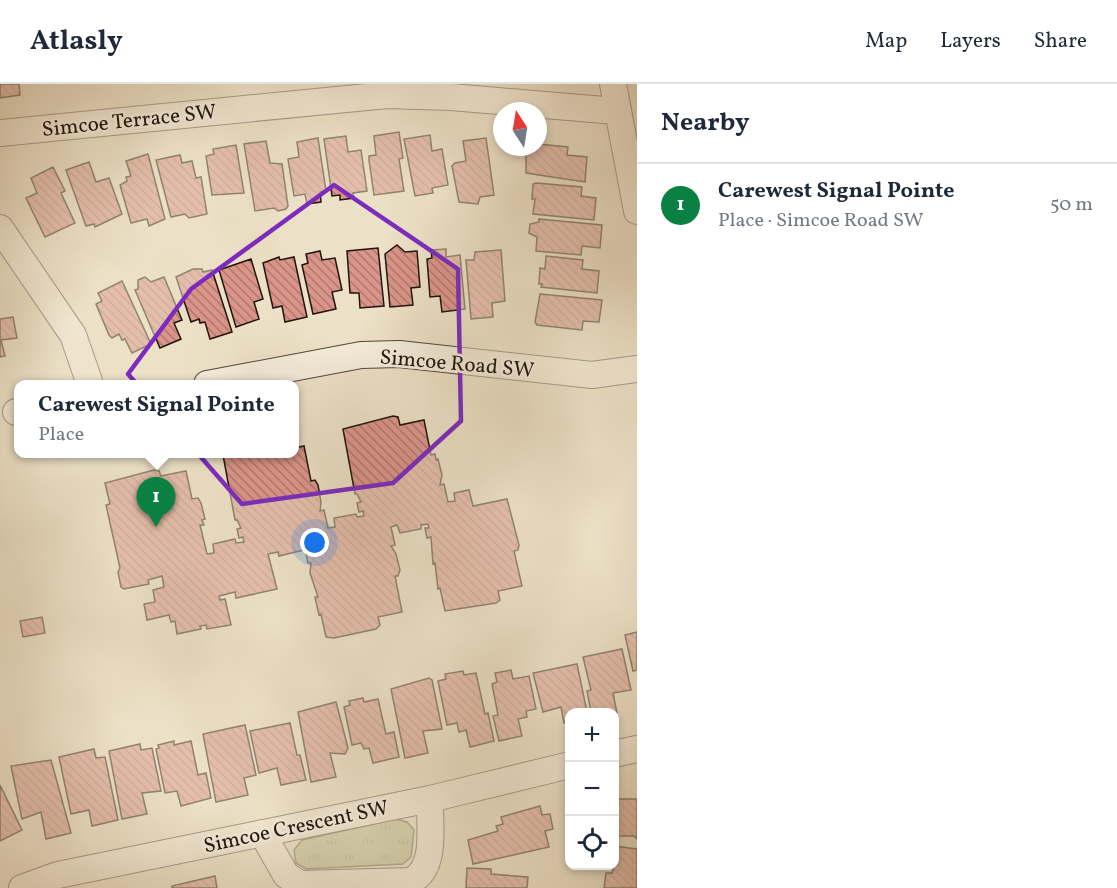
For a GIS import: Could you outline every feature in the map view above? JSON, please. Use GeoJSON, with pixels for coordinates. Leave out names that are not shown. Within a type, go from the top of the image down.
{"type":"FeatureCollection","features":[{"type":"Feature","properties":{"kind":"street"},"geometry":{"type":"LineString","coordinates":[[613,84],[616,111],[636,194],[637,211]]}},
{"type":"Feature","properties":{"kind":"street","name":"Simcoe Terrace SW"},"geometry":{"type":"LineString","coordinates":[[0,133],[387,95],[451,97],[616,111]]}},
{"type":"Feature","properties":{"kind":"street"},"geometry":{"type":"LineString","coordinates":[[0,228],[73,334],[89,380]]}},
{"type":"Feature","properties":{"kind":"street","name":"Simcoe Road SW"},"geometry":{"type":"LineString","coordinates":[[228,380],[361,355],[399,354],[592,375],[637,369]]}},
{"type":"Feature","properties":{"kind":"street"},"geometry":{"type":"LineString","coordinates":[[619,753],[637,749]]}},
{"type":"Feature","properties":{"kind":"street","name":"Simcoe Crescent SW"},"geometry":{"type":"LineString","coordinates":[[22,888],[58,875],[430,798],[565,766]]}},
{"type":"Feature","properties":{"kind":"street"},"geometry":{"type":"LineString","coordinates":[[262,833],[286,875],[300,884],[410,881],[422,873],[428,862],[430,798]]}},
{"type":"Feature","properties":{"kind":"highlighted area"},"geometry":{"type":"Polygon","coordinates":[[[334,185],[458,269],[461,421],[393,483],[242,504],[128,374],[191,289],[334,185]]]}},
{"type":"Feature","properties":{"kind":"green space"},"geometry":{"type":"Polygon","coordinates":[[[396,819],[407,822],[414,830],[411,857],[403,864],[306,869],[296,863],[294,850],[302,840],[396,819]]]}},
{"type":"Feature","properties":{"kind":"building"},"geometry":{"type":"Polygon","coordinates":[[[0,84],[19,84],[20,95],[0,98],[0,84]]]}},
{"type":"Feature","properties":{"kind":"building"},"geometry":{"type":"Polygon","coordinates":[[[399,132],[403,158],[399,159],[404,191],[374,195],[369,156],[376,155],[374,136],[399,132]]]}},
{"type":"Feature","properties":{"kind":"building"},"geometry":{"type":"Polygon","coordinates":[[[430,135],[432,151],[442,149],[448,185],[432,188],[433,193],[415,196],[404,139],[430,135]]]}},
{"type":"Feature","properties":{"kind":"building"},"geometry":{"type":"Polygon","coordinates":[[[346,136],[348,152],[361,150],[367,191],[353,193],[354,198],[340,200],[340,195],[332,196],[324,139],[346,136]]]}},
{"type":"Feature","properties":{"kind":"building"},"geometry":{"type":"Polygon","coordinates":[[[318,138],[326,191],[320,192],[321,202],[307,204],[305,194],[294,196],[288,159],[299,157],[297,142],[318,138]]]}},
{"type":"Feature","properties":{"kind":"building"},"geometry":{"type":"Polygon","coordinates":[[[486,138],[494,195],[480,197],[478,204],[459,202],[452,166],[455,163],[466,161],[463,141],[486,138]]]}},
{"type":"Feature","properties":{"kind":"building"},"geometry":{"type":"Polygon","coordinates":[[[266,141],[270,163],[282,164],[288,206],[278,211],[274,208],[255,211],[244,144],[266,141]]]}},
{"type":"Feature","properties":{"kind":"building"},"geometry":{"type":"Polygon","coordinates":[[[236,145],[244,193],[212,195],[206,156],[214,154],[213,149],[236,145]]]}},
{"type":"Feature","properties":{"kind":"building"},"geometry":{"type":"Polygon","coordinates":[[[547,145],[568,147],[567,155],[587,157],[585,182],[526,173],[526,156],[547,156],[547,145]]]}},
{"type":"Feature","properties":{"kind":"building"},"geometry":{"type":"Polygon","coordinates":[[[148,154],[165,219],[149,226],[147,219],[131,223],[120,185],[127,181],[126,177],[131,176],[126,161],[148,154]]]}},
{"type":"Feature","properties":{"kind":"building"},"geometry":{"type":"Polygon","coordinates":[[[180,155],[182,163],[192,161],[196,178],[201,177],[207,214],[189,218],[185,214],[171,217],[156,160],[180,155]]]}},
{"type":"Feature","properties":{"kind":"building"},"geometry":{"type":"Polygon","coordinates":[[[89,162],[96,182],[109,178],[122,214],[95,227],[94,224],[86,226],[66,170],[89,162]]]}},
{"type":"Feature","properties":{"kind":"building"},"geometry":{"type":"Polygon","coordinates":[[[53,167],[65,191],[61,193],[75,223],[45,237],[26,198],[37,193],[31,178],[53,167]]]}},
{"type":"Feature","properties":{"kind":"building"},"geometry":{"type":"Polygon","coordinates":[[[533,184],[582,187],[581,196],[596,198],[594,220],[533,214],[535,199],[532,199],[533,184]]]}},
{"type":"Feature","properties":{"kind":"building"},"geometry":{"type":"Polygon","coordinates":[[[539,219],[602,225],[600,248],[582,246],[581,255],[536,251],[537,237],[529,233],[530,224],[539,222],[539,219]]]}},
{"type":"Feature","properties":{"kind":"building"},"geometry":{"type":"Polygon","coordinates":[[[397,245],[405,252],[417,251],[420,287],[411,288],[413,305],[390,307],[385,254],[397,245]]]}},
{"type":"Feature","properties":{"kind":"building"},"geometry":{"type":"Polygon","coordinates":[[[378,248],[384,306],[360,308],[359,293],[350,293],[347,251],[378,248]]]}},
{"type":"Feature","properties":{"kind":"building"},"geometry":{"type":"Polygon","coordinates":[[[446,249],[446,257],[460,255],[465,309],[442,312],[440,296],[430,297],[427,259],[432,258],[431,250],[446,249]]]}},
{"type":"Feature","properties":{"kind":"building"},"geometry":{"type":"Polygon","coordinates":[[[501,250],[505,301],[492,303],[493,317],[471,319],[466,260],[474,260],[475,252],[501,250]]]}},
{"type":"Feature","properties":{"kind":"building"},"geometry":{"type":"Polygon","coordinates":[[[320,251],[322,260],[335,258],[342,290],[332,292],[336,309],[313,314],[302,265],[308,263],[306,254],[320,251]]]}},
{"type":"Feature","properties":{"kind":"building"},"geometry":{"type":"Polygon","coordinates":[[[546,256],[583,260],[582,269],[599,271],[597,293],[541,287],[542,284],[539,284],[540,268],[545,269],[546,256]]]}},
{"type":"Feature","properties":{"kind":"building"},"geometry":{"type":"Polygon","coordinates":[[[279,257],[280,260],[294,257],[307,317],[285,322],[282,306],[273,308],[263,263],[279,257]]]}},
{"type":"Feature","properties":{"kind":"building"},"geometry":{"type":"Polygon","coordinates":[[[251,259],[263,299],[254,302],[259,319],[236,327],[219,270],[251,259]]]}},
{"type":"Feature","properties":{"kind":"building"},"geometry":{"type":"Polygon","coordinates":[[[193,269],[202,269],[203,272],[212,270],[232,332],[210,339],[205,322],[200,323],[199,319],[191,322],[176,277],[193,269]]]}},
{"type":"Feature","properties":{"kind":"building"},"geometry":{"type":"Polygon","coordinates":[[[145,277],[151,282],[164,277],[182,320],[174,323],[181,339],[160,348],[135,290],[138,289],[138,280],[145,277]]]}},
{"type":"Feature","properties":{"kind":"building"},"geometry":{"type":"Polygon","coordinates":[[[122,281],[151,344],[132,353],[125,339],[122,340],[119,334],[112,338],[109,335],[96,304],[102,301],[98,293],[122,281]]]}},
{"type":"Feature","properties":{"kind":"building"},"geometry":{"type":"Polygon","coordinates":[[[540,294],[602,300],[599,322],[583,321],[582,330],[537,325],[535,322],[540,294]]]}},
{"type":"Feature","properties":{"kind":"building"},"geometry":{"type":"Polygon","coordinates":[[[13,317],[17,338],[1,340],[5,356],[0,357],[0,319],[13,317]]]}},
{"type":"Feature","properties":{"kind":"building"},"geometry":{"type":"Polygon","coordinates":[[[393,416],[398,417],[400,425],[424,420],[431,455],[435,454],[436,460],[438,459],[442,475],[440,485],[444,484],[448,502],[455,501],[454,493],[469,490],[473,506],[507,499],[519,545],[518,550],[514,551],[522,586],[498,591],[500,600],[496,603],[445,611],[440,588],[438,589],[435,563],[433,564],[431,537],[427,538],[425,528],[429,528],[428,524],[421,525],[421,529],[400,533],[397,525],[391,527],[395,545],[391,546],[396,554],[400,570],[398,576],[395,576],[402,612],[378,617],[380,625],[376,629],[334,638],[326,637],[315,597],[318,597],[310,573],[311,563],[308,563],[306,554],[309,554],[308,549],[279,556],[278,552],[268,554],[277,589],[236,598],[235,592],[219,596],[220,600],[225,599],[231,625],[207,629],[206,625],[200,626],[201,629],[177,634],[175,621],[171,622],[169,615],[147,620],[144,604],[155,602],[153,590],[164,587],[162,576],[148,580],[149,584],[124,589],[121,587],[118,572],[120,568],[106,505],[110,504],[105,483],[154,470],[159,471],[161,476],[186,471],[192,499],[198,498],[201,503],[205,519],[202,520],[204,525],[200,525],[207,554],[214,553],[213,544],[235,539],[236,543],[244,542],[243,537],[239,538],[237,529],[241,528],[235,520],[224,458],[299,458],[299,447],[304,446],[311,481],[315,480],[318,485],[320,511],[324,510],[328,528],[335,527],[334,518],[356,514],[357,517],[364,516],[363,511],[359,512],[357,503],[361,502],[355,494],[343,429],[393,416]]]}},
{"type":"Feature","properties":{"kind":"building"},"geometry":{"type":"Polygon","coordinates":[[[42,617],[45,633],[23,637],[20,621],[42,617]]]}},
{"type":"Feature","properties":{"kind":"building"},"geometry":{"type":"Polygon","coordinates":[[[637,632],[637,670],[633,671],[625,635],[637,632]]]}},
{"type":"Feature","properties":{"kind":"building"},"geometry":{"type":"Polygon","coordinates":[[[622,649],[631,690],[613,693],[616,708],[590,708],[587,691],[591,690],[583,657],[622,649]]]}},
{"type":"Feature","properties":{"kind":"building"},"geometry":{"type":"Polygon","coordinates":[[[577,664],[586,708],[565,708],[564,723],[561,707],[543,712],[533,673],[577,664]]]}},
{"type":"Feature","properties":{"kind":"building"},"geometry":{"type":"Polygon","coordinates":[[[511,670],[513,679],[529,676],[536,709],[526,711],[527,717],[518,719],[522,736],[499,741],[493,716],[498,715],[492,684],[497,682],[495,673],[511,670]]]}},
{"type":"Feature","properties":{"kind":"building"},"geometry":{"type":"Polygon","coordinates":[[[463,671],[464,675],[476,673],[494,741],[470,747],[466,730],[459,732],[457,723],[447,725],[438,681],[446,679],[445,674],[463,671]]]}},
{"type":"Feature","properties":{"kind":"building"},"geometry":{"type":"Polygon","coordinates":[[[429,678],[432,680],[442,729],[423,731],[428,753],[405,758],[391,689],[429,678]]]}},
{"type":"Feature","properties":{"kind":"building"},"geometry":{"type":"Polygon","coordinates":[[[363,698],[364,702],[378,699],[386,734],[394,732],[399,757],[373,763],[369,748],[364,749],[361,743],[352,745],[344,707],[350,705],[349,701],[363,698]]]}},
{"type":"Feature","properties":{"kind":"building"},"geometry":{"type":"Polygon","coordinates":[[[336,702],[348,748],[345,754],[330,753],[336,777],[311,782],[298,712],[336,702]]]}},
{"type":"Feature","properties":{"kind":"building"},"geometry":{"type":"Polygon","coordinates":[[[290,723],[297,755],[300,755],[306,780],[281,785],[277,768],[259,773],[250,731],[290,723]]]}},
{"type":"Feature","properties":{"kind":"building"},"geometry":{"type":"Polygon","coordinates":[[[245,725],[256,775],[244,778],[248,795],[216,802],[203,734],[245,725]]]}},
{"type":"Feature","properties":{"kind":"building"},"geometry":{"type":"Polygon","coordinates":[[[174,741],[174,745],[191,741],[198,775],[206,773],[211,798],[181,806],[177,791],[165,793],[156,749],[159,748],[158,745],[174,741]]]}},
{"type":"Feature","properties":{"kind":"building"},"geometry":{"type":"Polygon","coordinates":[[[140,744],[141,750],[152,748],[161,791],[142,793],[147,814],[122,819],[109,751],[140,744]]]}},
{"type":"Feature","properties":{"kind":"building"},"geometry":{"type":"Polygon","coordinates":[[[94,749],[96,758],[105,757],[118,820],[92,826],[89,810],[71,814],[59,757],[94,749]]]}},
{"type":"Feature","properties":{"kind":"building"},"geometry":{"type":"Polygon","coordinates":[[[51,760],[71,833],[46,839],[41,812],[22,819],[11,766],[51,760]]]}},
{"type":"Feature","properties":{"kind":"building"},"geometry":{"type":"Polygon","coordinates":[[[0,785],[22,830],[0,841],[0,785]]]}},
{"type":"Feature","properties":{"kind":"building"},"geometry":{"type":"Polygon","coordinates":[[[619,799],[637,799],[637,839],[634,836],[619,836],[619,799]]]}},
{"type":"Feature","properties":{"kind":"building"},"geometry":{"type":"Polygon","coordinates":[[[540,806],[542,815],[550,814],[553,829],[545,831],[549,847],[473,864],[468,840],[498,831],[496,826],[503,824],[501,817],[540,806]]]}},
{"type":"Feature","properties":{"kind":"building"},"geometry":{"type":"Polygon","coordinates":[[[619,847],[637,849],[637,888],[604,888],[606,873],[612,873],[613,870],[619,870],[619,847]]]}},
{"type":"Feature","properties":{"kind":"building"},"geometry":{"type":"Polygon","coordinates":[[[467,868],[491,869],[491,874],[528,877],[527,888],[466,888],[467,868]]]}},
{"type":"Feature","properties":{"kind":"building"},"geometry":{"type":"Polygon","coordinates":[[[215,876],[217,888],[172,888],[172,886],[215,876]]]}},
{"type":"Feature","properties":{"kind":"place","name":"Carewest Signal Pointe"},"geometry":{"type":"Point","coordinates":[156,527]}}]}
